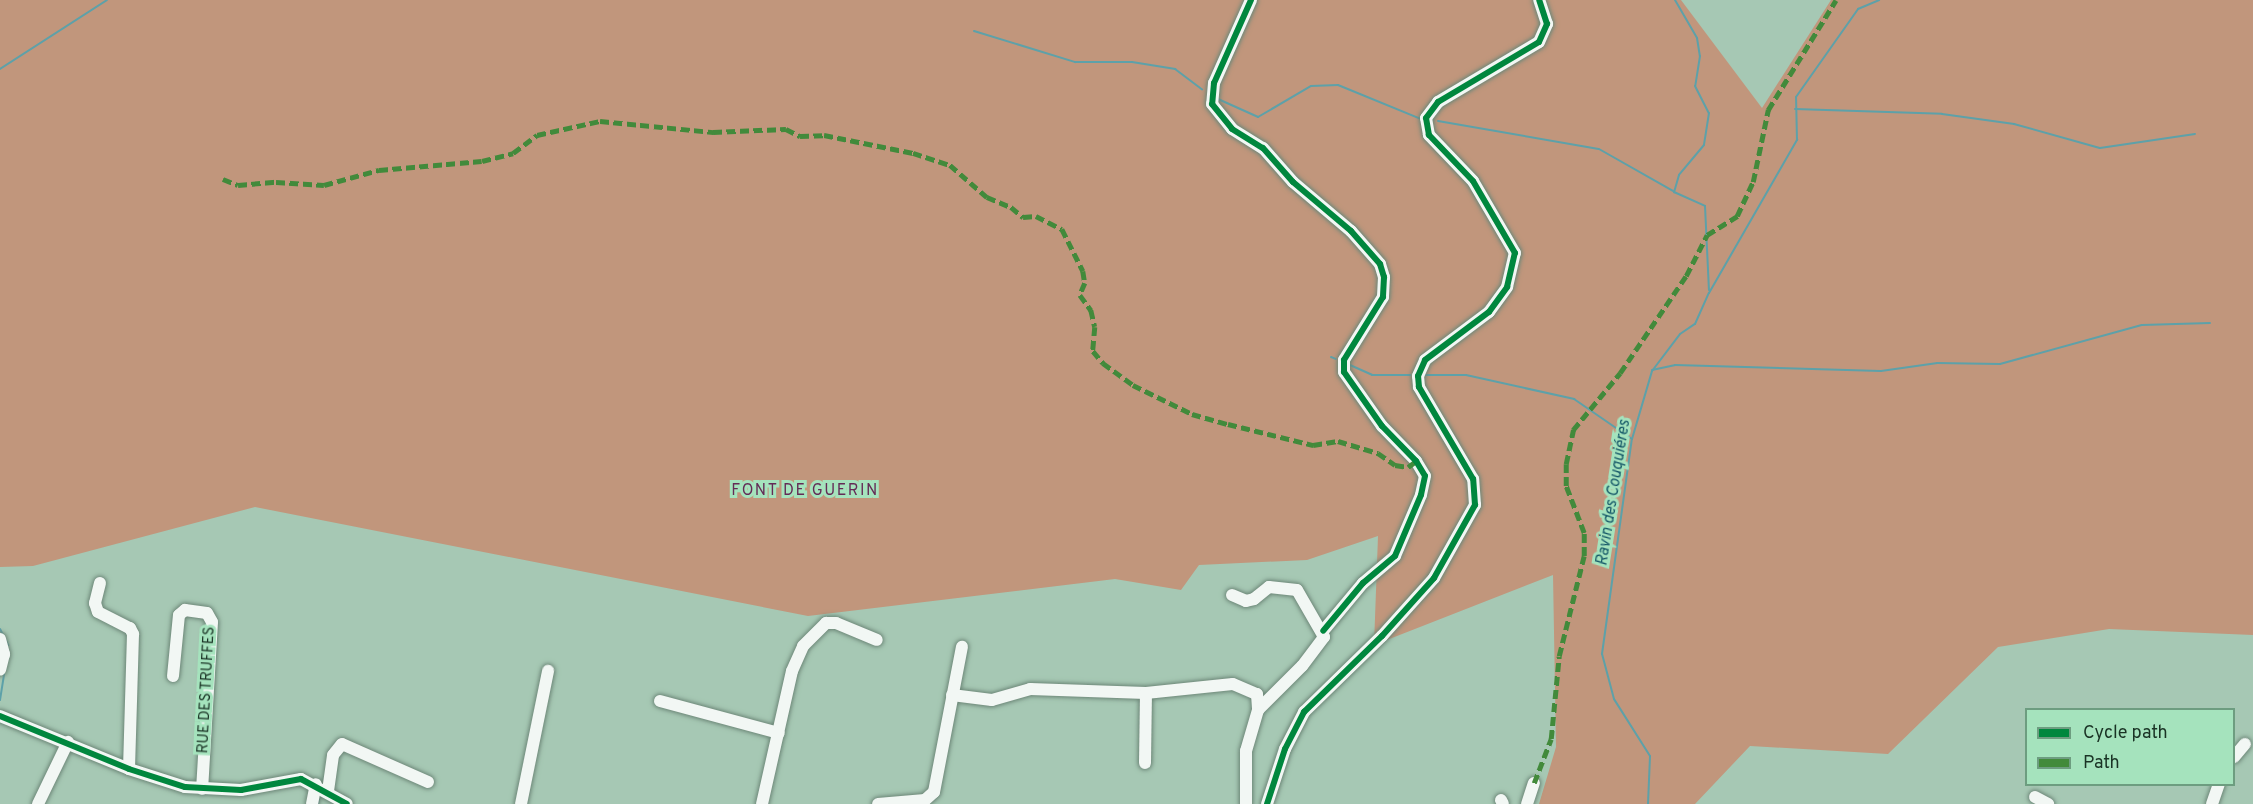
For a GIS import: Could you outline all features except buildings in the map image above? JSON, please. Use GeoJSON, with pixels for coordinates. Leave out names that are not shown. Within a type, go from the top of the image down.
{"type":"FeatureCollection","features":[{"type":"Feature","properties":{"kind":"street"},"geometry":{"type":"LineString","coordinates":[[1251,0],[1214,83],[1212,104],[1226,123],[1263,148],[1293,182],[1359,239],[1380,264],[1384,277],[1383,297],[1346,356],[1343,368],[1382,426],[1416,461],[1425,476],[1422,495],[1395,556],[1364,583],[1323,631],[1320,644],[1258,710]]}},
{"type":"Feature","properties":{"kind":"street"},"geometry":{"type":"LineString","coordinates":[[1267,804],[1285,748],[1304,712],[1382,636],[1434,578],[1475,505],[1475,484],[1419,387],[1418,376],[1425,360],[1490,312],[1507,287],[1515,253],[1473,181],[1429,135],[1426,118],[1438,102],[1539,42],[1547,24],[1539,0]]}},
{"type":"Feature","properties":{"kind":"street"},"geometry":{"type":"LineString","coordinates":[[100,583],[95,603],[98,612],[130,628],[133,634],[129,769]]}},
{"type":"Feature","properties":{"kind":"street"},"geometry":{"type":"LineString","coordinates":[[1232,595],[1251,600],[1269,587],[1297,590],[1323,631]]}},
{"type":"Feature","properties":{"kind":"street","name":"RUE DES TRUFFES"},"geometry":{"type":"LineString","coordinates":[[173,676],[179,615],[185,610],[207,613],[212,622],[202,789]]}},
{"type":"Feature","properties":{"kind":"street"},"geometry":{"type":"LineString","coordinates":[[762,804],[795,661],[819,626],[836,624],[877,640]]}},
{"type":"Feature","properties":{"kind":"street"},"geometry":{"type":"LineString","coordinates":[[0,639],[4,654],[0,670]]}},
{"type":"Feature","properties":{"kind":"street"},"geometry":{"type":"LineString","coordinates":[[878,804],[925,800],[932,795],[962,648]]}},
{"type":"Feature","properties":{"kind":"street"},"geometry":{"type":"LineString","coordinates":[[521,804],[548,671]]}},
{"type":"Feature","properties":{"kind":"street"},"geometry":{"type":"LineString","coordinates":[[952,695],[992,700],[1030,689],[1146,693],[1244,685],[1259,696],[1258,710],[1246,751],[1246,804]]}},
{"type":"Feature","properties":{"kind":"street"},"geometry":{"type":"LineString","coordinates":[[1144,763],[1146,693]]}},
{"type":"Feature","properties":{"kind":"street"},"geometry":{"type":"LineString","coordinates":[[660,701],[779,733]]}},
{"type":"Feature","properties":{"kind":"street"},"geometry":{"type":"LineString","coordinates":[[0,716],[129,769],[202,789],[248,789],[296,779],[316,784],[347,804]]}},
{"type":"Feature","properties":{"kind":"street"},"geometry":{"type":"LineString","coordinates":[[38,804],[68,742]]}},
{"type":"Feature","properties":{"kind":"street"},"geometry":{"type":"LineString","coordinates":[[328,791],[333,755],[342,744],[428,782]]}},
{"type":"Feature","properties":{"kind":"street"},"geometry":{"type":"LineString","coordinates":[[2235,756],[2245,744]]}},
{"type":"Feature","properties":{"kind":"street"},"geometry":{"type":"LineString","coordinates":[[1527,804],[1534,783]]}},
{"type":"Feature","properties":{"kind":"street"},"geometry":{"type":"LineString","coordinates":[[312,804],[316,784]]}},
{"type":"Feature","properties":{"kind":"street"},"geometry":{"type":"LineString","coordinates":[[2212,804],[2218,786]]}},
{"type":"Feature","properties":{"kind":"street"},"geometry":{"type":"LineString","coordinates":[[2035,797],[2048,804]]}},
{"type":"Feature","properties":{"kind":"shaded area"},"geometry":{"type":"Polygon","coordinates":[[[0,0],[1681,0],[1762,108],[1831,0],[2253,0],[2253,635],[2109,629],[1998,647],[1888,754],[1750,746],[1695,804],[1539,804],[1556,747],[1553,575],[1374,645],[1378,536],[1307,560],[1199,565],[1181,590],[1115,579],[808,616],[255,507],[33,566],[0,567],[0,0]]]}},
{"type":"Feature","properties":{"kind":"waterway"},"geometry":{"type":"LineString","coordinates":[[0,69],[107,0]]}},
{"type":"Feature","properties":{"kind":"waterway"},"geometry":{"type":"LineString","coordinates":[[1675,0],[1697,38],[1700,56],[1695,86],[1709,113],[1704,145],[1679,175],[1674,192],[1705,206],[1709,290]]}},
{"type":"Feature","properties":{"kind":"waterway","name":"Ravin des Couquiéres"},"geometry":{"type":"LineString","coordinates":[[1648,804],[1650,756],[1614,699],[1602,654],[1632,439],[1652,371],[1680,334],[1695,324],[1709,293],[1797,140],[1796,97],[1858,9],[1879,0]]}},
{"type":"Feature","properties":{"kind":"waterway"},"geometry":{"type":"LineString","coordinates":[[974,31],[1075,62],[1132,62],[1175,69],[1202,89]]}},
{"type":"Feature","properties":{"kind":"waterway"},"geometry":{"type":"LineString","coordinates":[[1218,99],[1258,117],[1311,86],[1338,85],[1421,119]]}},
{"type":"Feature","properties":{"kind":"waterway"},"geometry":{"type":"LineString","coordinates":[[1795,109],[1942,114],[2014,124],[2100,148],[2195,134]]}},
{"type":"Feature","properties":{"kind":"waterway"},"geometry":{"type":"LineString","coordinates":[[1438,121],[1599,149],[1673,191]]}},
{"type":"Feature","properties":{"kind":"waterway"},"geometry":{"type":"LineString","coordinates":[[1652,370],[1675,365],[1881,371],[1937,363],[2000,364],[2142,325],[2210,323]]}},
{"type":"Feature","properties":{"kind":"waterway"},"geometry":{"type":"LineString","coordinates":[[1331,357],[1336,359]]}},
{"type":"Feature","properties":{"kind":"waterway"},"geometry":{"type":"LineString","coordinates":[[1350,365],[1372,375],[1410,375]]}},
{"type":"Feature","properties":{"kind":"waterway"},"geometry":{"type":"LineString","coordinates":[[1426,375],[1466,375],[1574,399],[1632,439]]}},
{"type":"Feature","properties":{"kind":"waterway"},"geometry":{"type":"LineString","coordinates":[[0,629],[8,645]]}},
{"type":"Feature","properties":{"kind":"waterway"},"geometry":{"type":"LineString","coordinates":[[0,700],[4,674]]}},
{"type":"Feature","properties":{"kind":"waterway"},"geometry":{"type":"LineString","coordinates":[[318,804],[320,794]]}},
{"type":"Feature","properties":{"kind":"marked path"},"geometry":{"type":"LineString","coordinates":[[1534,783],[1551,739],[1559,656],[1584,556],[1584,533],[1566,486],[1566,464],[1573,430],[1620,373],[1686,276],[1707,235],[1737,216],[1753,182],[1768,110],[1836,0]]}},
{"type":"Feature","properties":{"kind":"marked path"},"geometry":{"type":"LineString","coordinates":[[223,179],[238,185],[276,182],[324,185],[379,170],[482,161],[513,153],[537,135],[600,121],[713,132],[786,129],[800,136],[824,135],[913,153],[950,165],[987,197],[1011,207],[1023,217],[1036,216],[1062,229],[1083,271],[1085,283],[1080,295],[1091,310],[1095,327],[1093,351],[1103,363],[1133,385],[1192,414],[1228,424],[1313,445],[1338,441],[1378,453],[1395,465],[1408,467],[1416,461]]}},
{"type":"Feature","properties":{"kind":"cycle path"},"geometry":{"type":"LineString","coordinates":[[1251,0],[1214,83],[1212,104],[1232,129],[1263,148],[1293,182],[1351,231],[1380,264],[1384,277],[1383,297],[1344,360],[1344,372],[1382,426],[1416,461],[1425,476],[1421,495],[1395,556],[1363,583],[1323,631]]}},
{"type":"Feature","properties":{"kind":"cycle path"},"geometry":{"type":"LineString","coordinates":[[1267,804],[1285,749],[1304,712],[1382,636],[1434,578],[1475,505],[1473,479],[1419,387],[1418,376],[1425,360],[1489,312],[1507,287],[1515,253],[1473,181],[1429,135],[1426,118],[1438,102],[1539,42],[1547,24],[1539,0]]}},
{"type":"Feature","properties":{"kind":"cycle path"},"geometry":{"type":"LineString","coordinates":[[0,716],[129,769],[185,787],[241,790],[301,779],[347,804]]}},
{"type":"Feature","properties":{"kind":"district","name":"FONT DE GUERIN"},"geometry":{"type":"Point","coordinates":[805,491]}}]}
